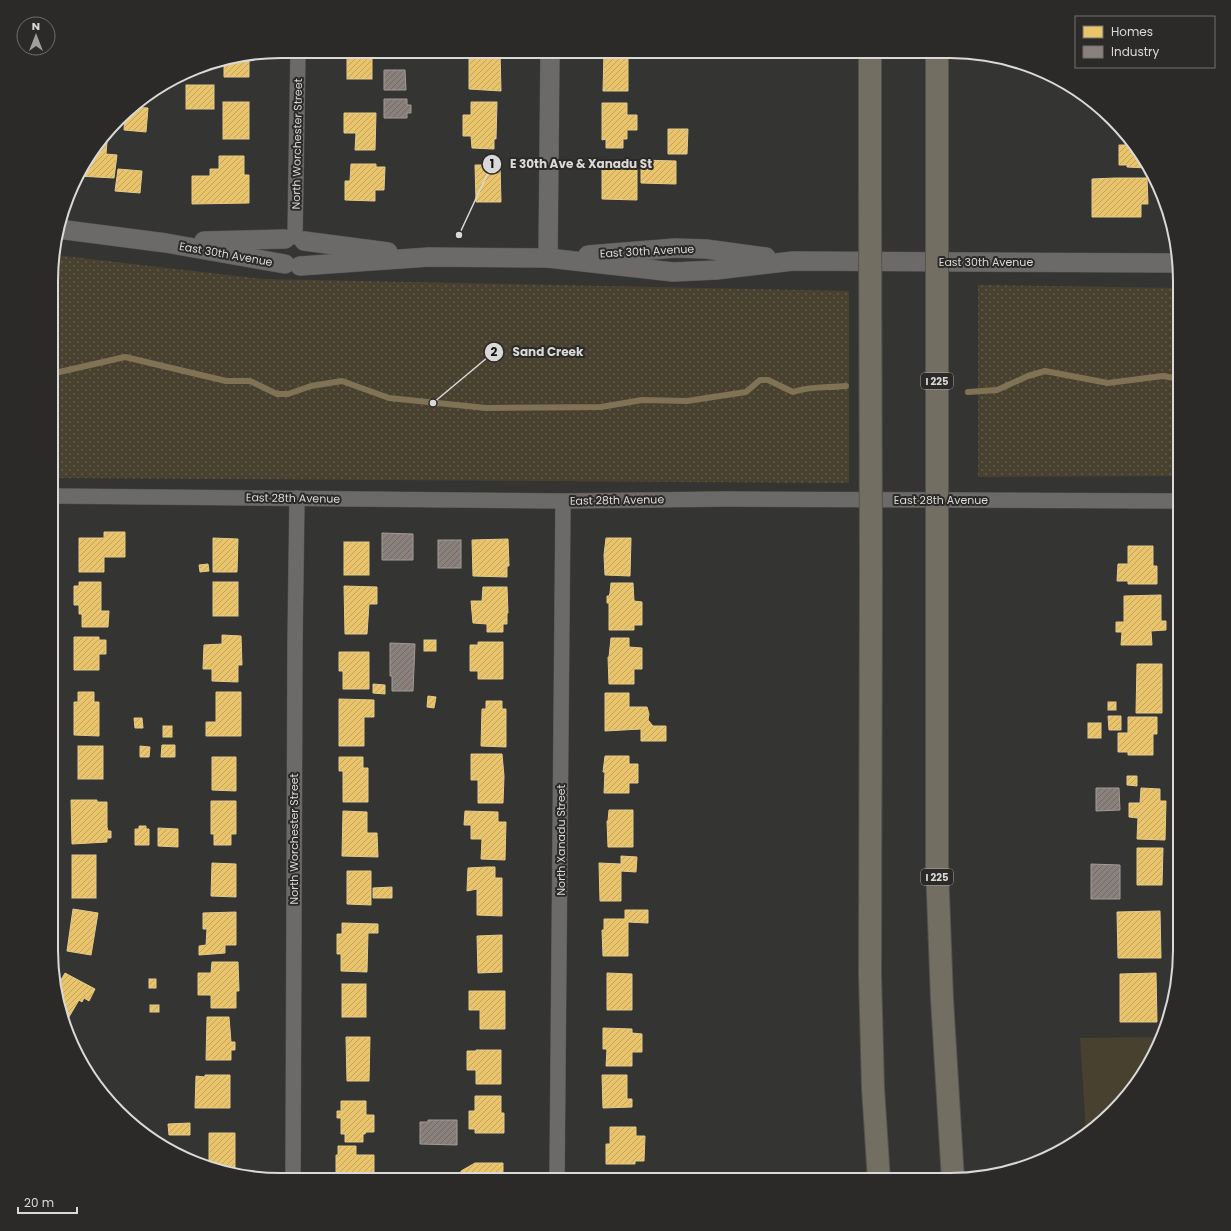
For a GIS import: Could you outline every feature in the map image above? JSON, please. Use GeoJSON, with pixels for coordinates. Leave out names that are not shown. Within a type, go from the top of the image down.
{"type":"FeatureCollection","features":[{"type":"Feature","properties":{"kind":"highway"},"geometry":{"type":"LineString","coordinates":[[870,58],[871,1005],[873,1088],[879,1173]]}},
{"type":"Feature","properties":{"kind":"highway","name":"I 225"},"geometry":{"type":"LineString","coordinates":[[937,58],[937,890],[945,1064],[953,1173]]}},
{"type":"Feature","properties":{"kind":"street","name":"North Worchester Street"},"geometry":{"type":"LineString","coordinates":[[295,239],[298,58]]}},
{"type":"Feature","properties":{"kind":"street"},"geometry":{"type":"LineString","coordinates":[[548,258],[550,58]]}},
{"type":"Feature","properties":{"kind":"street","name":"East 30th Avenue"},"geometry":{"type":"LineString","coordinates":[[64,230],[166,243],[292,265],[429,257],[548,258],[675,248],[706,249],[793,261],[1173,263]]}},
{"type":"Feature","properties":{"kind":"street","name":"East 30th Avenue"},"geometry":{"type":"LineString","coordinates":[[166,243],[295,239],[429,257]]}},
{"type":"Feature","properties":{"kind":"street"},"geometry":{"type":"LineString","coordinates":[[295,239],[309,249],[309,254],[304,263],[292,265],[281,261],[279,247],[295,239]]}},
{"type":"Feature","properties":{"kind":"street","name":"East 28th Avenue"},"geometry":{"type":"LineString","coordinates":[[58,496],[563,501],[726,499],[1173,501]]}},
{"type":"Feature","properties":{"kind":"street","name":"North Worchester Street"},"geometry":{"type":"LineString","coordinates":[[293,1173],[297,498]]}},
{"type":"Feature","properties":{"kind":"street","name":"North Xanadu Street"},"geometry":{"type":"LineString","coordinates":[[557,1173],[563,501]]}},
{"type":"Feature","properties":{"kind":"shaded area"},"geometry":{"type":"Polygon","coordinates":[[[59,256],[263,279],[849,291],[849,483],[58,478],[58,266],[59,256]]]}},
{"type":"Feature","properties":{"kind":"shaded area"},"geometry":{"type":"Polygon","coordinates":[[[978,285],[1173,288],[1173,476],[978,477],[978,285]]]}},
{"type":"Feature","properties":{"kind":"shaded area"},"geometry":{"type":"Polygon","coordinates":[[[1155,1037],[1143,1062],[1127,1086],[1108,1108],[1086,1127],[1080,1038],[1155,1037]]]}},
{"type":"Feature","properties":{"kind":"building: Homes"},"geometry":{"type":"Polygon","coordinates":[[[347,58],[372,58],[372,79],[347,79],[347,58]]]}},
{"type":"Feature","properties":{"kind":"building: Homes"},"geometry":{"type":"Polygon","coordinates":[[[469,58],[500,58],[501,91],[469,89],[469,58]]]}},
{"type":"Feature","properties":{"kind":"building: Homes"},"geometry":{"type":"Polygon","coordinates":[[[604,58],[628,58],[628,91],[603,91],[604,58]]]}},
{"type":"Feature","properties":{"kind":"building: Homes"},"geometry":{"type":"Polygon","coordinates":[[[249,60],[249,77],[224,77],[224,66],[249,60]]]}},
{"type":"Feature","properties":{"kind":"building: Homes"},"geometry":{"type":"Polygon","coordinates":[[[186,85],[214,85],[214,109],[186,109],[186,85]]]}},
{"type":"Feature","properties":{"kind":"building: Homes"},"geometry":{"type":"Polygon","coordinates":[[[223,102],[249,102],[249,139],[223,139],[223,102]]]}},
{"type":"Feature","properties":{"kind":"building: Homes"},"geometry":{"type":"Polygon","coordinates":[[[471,102],[497,102],[496,139],[494,139],[494,149],[472,148],[471,136],[463,136],[463,115],[471,115],[471,102]]]}},
{"type":"Feature","properties":{"kind":"building: Homes"},"geometry":{"type":"Polygon","coordinates":[[[602,103],[627,103],[627,115],[637,115],[637,130],[627,130],[627,139],[623,139],[623,148],[606,148],[606,139],[602,140],[602,103]]]}},
{"type":"Feature","properties":{"kind":"building: Homes"},"geometry":{"type":"Polygon","coordinates":[[[141,108],[148,108],[146,132],[124,130],[124,122],[141,108]]]}},
{"type":"Feature","properties":{"kind":"building: Homes"},"geometry":{"type":"Polygon","coordinates":[[[344,113],[376,113],[375,150],[355,150],[356,133],[344,133],[344,113]]]}},
{"type":"Feature","properties":{"kind":"building: Homes"},"geometry":{"type":"Polygon","coordinates":[[[668,129],[688,129],[687,154],[668,154],[668,129]]]}},
{"type":"Feature","properties":{"kind":"building: Homes"},"geometry":{"type":"Polygon","coordinates":[[[107,142],[106,154],[117,155],[114,178],[84,176],[107,142]]]}},
{"type":"Feature","properties":{"kind":"building: Homes"},"geometry":{"type":"Polygon","coordinates":[[[1119,145],[1127,145],[1142,168],[1119,165],[1119,145]]]}},
{"type":"Feature","properties":{"kind":"building: Homes"},"geometry":{"type":"Polygon","coordinates":[[[219,156],[244,156],[244,175],[249,175],[249,203],[192,204],[192,176],[210,176],[210,169],[219,169],[219,156]]]}},
{"type":"Feature","properties":{"kind":"building: Homes"},"geometry":{"type":"Polygon","coordinates":[[[641,160],[676,161],[676,184],[641,183],[641,160]]]}},
{"type":"Feature","properties":{"kind":"building: Homes"},"geometry":{"type":"Polygon","coordinates":[[[602,162],[637,164],[637,200],[602,199],[602,162]]]}},
{"type":"Feature","properties":{"kind":"building: Homes"},"geometry":{"type":"Polygon","coordinates":[[[351,164],[376,164],[376,167],[385,167],[384,190],[375,190],[375,201],[345,200],[345,181],[350,181],[351,164]]]}},
{"type":"Feature","properties":{"kind":"building: Homes"},"geometry":{"type":"Polygon","coordinates":[[[475,165],[500,165],[501,202],[476,202],[475,165]]]}},
{"type":"Feature","properties":{"kind":"building: Homes"},"geometry":{"type":"Polygon","coordinates":[[[118,169],[142,171],[140,193],[115,191],[118,169]]]}},
{"type":"Feature","properties":{"kind":"building: Homes"},"geometry":{"type":"Polygon","coordinates":[[[1147,178],[1148,204],[1141,204],[1141,217],[1092,217],[1092,179],[1147,178]]]}},
{"type":"Feature","properties":{"kind":"building: Homes"},"geometry":{"type":"Polygon","coordinates":[[[104,532],[125,532],[125,557],[104,557],[104,572],[79,572],[79,538],[104,538],[104,532]]]}},
{"type":"Feature","properties":{"kind":"building: Homes"},"geometry":{"type":"Polygon","coordinates":[[[213,538],[238,539],[237,572],[213,572],[213,538]]]}},
{"type":"Feature","properties":{"kind":"building: Homes"},"geometry":{"type":"Polygon","coordinates":[[[606,538],[631,538],[630,576],[605,575],[604,555],[606,538]]]}},
{"type":"Feature","properties":{"kind":"building: Homes"},"geometry":{"type":"Polygon","coordinates":[[[508,539],[509,566],[507,566],[507,577],[473,576],[472,540],[508,539]]]}},
{"type":"Feature","properties":{"kind":"building: Homes"},"geometry":{"type":"Polygon","coordinates":[[[344,542],[369,542],[369,575],[344,575],[344,542]]]}},
{"type":"Feature","properties":{"kind":"building: Homes"},"geometry":{"type":"Polygon","coordinates":[[[1128,546],[1153,546],[1153,566],[1157,566],[1157,584],[1128,584],[1128,581],[1117,581],[1118,564],[1128,564],[1128,546]]]}},
{"type":"Feature","properties":{"kind":"building: Homes"},"geometry":{"type":"Polygon","coordinates":[[[208,564],[209,571],[200,572],[199,565],[208,564]]]}},
{"type":"Feature","properties":{"kind":"building: Homes"},"geometry":{"type":"Polygon","coordinates":[[[79,582],[101,582],[101,611],[109,611],[108,627],[82,627],[82,614],[79,614],[79,605],[74,605],[74,586],[79,586],[79,582]]]}},
{"type":"Feature","properties":{"kind":"building: Homes"},"geometry":{"type":"Polygon","coordinates":[[[213,582],[238,582],[238,616],[213,616],[213,582]]]}},
{"type":"Feature","properties":{"kind":"building: Homes"},"geometry":{"type":"Polygon","coordinates":[[[611,583],[633,583],[634,601],[642,602],[642,625],[634,625],[634,630],[609,630],[609,603],[607,603],[607,596],[609,596],[610,593],[611,583]]]}},
{"type":"Feature","properties":{"kind":"building: Homes"},"geometry":{"type":"Polygon","coordinates":[[[344,586],[377,587],[377,604],[369,604],[367,634],[345,634],[344,586]]]}},
{"type":"Feature","properties":{"kind":"building: Homes"},"geometry":{"type":"Polygon","coordinates":[[[483,587],[507,587],[508,613],[507,624],[503,624],[503,632],[487,632],[487,624],[473,623],[471,601],[482,601],[483,587]]]}},
{"type":"Feature","properties":{"kind":"building: Homes"},"geometry":{"type":"Polygon","coordinates":[[[1161,595],[1161,621],[1166,621],[1166,630],[1151,631],[1152,645],[1121,645],[1122,632],[1116,632],[1116,622],[1124,622],[1124,596],[1161,595]]]}},
{"type":"Feature","properties":{"kind":"building: Homes"},"geometry":{"type":"Polygon","coordinates":[[[222,635],[241,636],[242,665],[238,665],[238,682],[212,681],[212,669],[203,669],[204,645],[222,644],[222,635]]]}},
{"type":"Feature","properties":{"kind":"building: Homes"},"geometry":{"type":"Polygon","coordinates":[[[74,637],[99,637],[99,640],[106,640],[106,654],[99,654],[99,670],[74,670],[74,637]]]}},
{"type":"Feature","properties":{"kind":"building: Homes"},"geometry":{"type":"Polygon","coordinates":[[[611,638],[629,638],[629,647],[642,648],[642,669],[634,669],[634,684],[609,684],[608,657],[611,638]]]}},
{"type":"Feature","properties":{"kind":"building: Homes"},"geometry":{"type":"Polygon","coordinates":[[[424,640],[436,640],[436,651],[424,651],[424,640]]]}},
{"type":"Feature","properties":{"kind":"building: Homes"},"geometry":{"type":"Polygon","coordinates":[[[478,642],[503,642],[503,679],[478,679],[478,671],[470,671],[470,645],[478,645],[478,642]]]}},
{"type":"Feature","properties":{"kind":"building: Homes"},"geometry":{"type":"Polygon","coordinates":[[[339,652],[369,652],[369,689],[343,689],[343,671],[339,671],[339,652]]]}},
{"type":"Feature","properties":{"kind":"building: Homes"},"geometry":{"type":"Polygon","coordinates":[[[1137,664],[1162,664],[1162,713],[1136,713],[1137,664]]]}},
{"type":"Feature","properties":{"kind":"building: Homes"},"geometry":{"type":"Polygon","coordinates":[[[373,684],[385,685],[385,694],[373,693],[373,684]]]}},
{"type":"Feature","properties":{"kind":"building: Homes"},"geometry":{"type":"Polygon","coordinates":[[[78,692],[94,692],[94,702],[99,702],[99,736],[74,735],[74,702],[78,702],[78,692]]]}},
{"type":"Feature","properties":{"kind":"building: Homes"},"geometry":{"type":"Polygon","coordinates":[[[216,692],[241,692],[241,736],[206,736],[206,722],[216,722],[216,692]]]}},
{"type":"Feature","properties":{"kind":"building: Homes"},"geometry":{"type":"Polygon","coordinates":[[[605,693],[629,693],[629,707],[647,707],[649,714],[648,720],[653,726],[666,726],[666,741],[641,741],[641,729],[605,731],[605,693]]]}},
{"type":"Feature","properties":{"kind":"building: Homes"},"geometry":{"type":"Polygon","coordinates":[[[428,696],[436,697],[434,708],[427,707],[428,696]]]}},
{"type":"Feature","properties":{"kind":"building: Homes"},"geometry":{"type":"Polygon","coordinates":[[[339,699],[374,700],[374,717],[364,717],[364,746],[339,746],[339,699]]]}},
{"type":"Feature","properties":{"kind":"building: Homes"},"geometry":{"type":"Polygon","coordinates":[[[486,701],[502,701],[502,709],[506,709],[506,747],[481,746],[482,709],[486,709],[486,701]]]}},
{"type":"Feature","properties":{"kind":"building: Homes"},"geometry":{"type":"Polygon","coordinates":[[[1108,702],[1116,702],[1116,710],[1108,710],[1108,702]]]}},
{"type":"Feature","properties":{"kind":"building: Homes"},"geometry":{"type":"Polygon","coordinates":[[[1108,716],[1121,716],[1121,730],[1109,730],[1108,716]]]}},
{"type":"Feature","properties":{"kind":"building: Homes"},"geometry":{"type":"Polygon","coordinates":[[[1128,717],[1157,717],[1157,734],[1153,734],[1153,755],[1128,755],[1128,752],[1118,752],[1118,733],[1128,733],[1128,717]]]}},
{"type":"Feature","properties":{"kind":"building: Homes"},"geometry":{"type":"Polygon","coordinates":[[[134,718],[142,718],[143,728],[135,728],[134,718]]]}},
{"type":"Feature","properties":{"kind":"building: Homes"},"geometry":{"type":"Polygon","coordinates":[[[1088,723],[1101,723],[1101,738],[1088,738],[1088,723]]]}},
{"type":"Feature","properties":{"kind":"building: Homes"},"geometry":{"type":"Polygon","coordinates":[[[163,726],[172,726],[172,737],[163,737],[163,726]]]}},
{"type":"Feature","properties":{"kind":"building: Homes"},"geometry":{"type":"Polygon","coordinates":[[[162,745],[175,745],[175,757],[161,757],[162,745]]]}},
{"type":"Feature","properties":{"kind":"building: Homes"},"geometry":{"type":"Polygon","coordinates":[[[78,746],[103,746],[103,779],[78,779],[78,746]]]}},
{"type":"Feature","properties":{"kind":"building: Homes"},"geometry":{"type":"Polygon","coordinates":[[[140,746],[150,747],[149,757],[140,757],[140,746]]]}},
{"type":"Feature","properties":{"kind":"building: Homes"},"geometry":{"type":"Polygon","coordinates":[[[471,754],[502,754],[504,776],[503,803],[478,803],[478,780],[471,780],[471,754]]]}},
{"type":"Feature","properties":{"kind":"building: Homes"},"geometry":{"type":"Polygon","coordinates":[[[605,756],[629,756],[629,764],[638,764],[638,783],[629,783],[629,793],[604,793],[605,772],[603,772],[605,756]]]}},
{"type":"Feature","properties":{"kind":"building: Homes"},"geometry":{"type":"Polygon","coordinates":[[[212,757],[236,757],[236,791],[212,790],[212,757]]]}},
{"type":"Feature","properties":{"kind":"building: Homes"},"geometry":{"type":"Polygon","coordinates":[[[339,757],[363,757],[363,768],[368,768],[368,802],[343,802],[343,771],[339,771],[339,757]]]}},
{"type":"Feature","properties":{"kind":"building: Homes"},"geometry":{"type":"Polygon","coordinates":[[[1127,776],[1137,776],[1137,786],[1127,785],[1127,776]]]}},
{"type":"Feature","properties":{"kind":"building: Homes"},"geometry":{"type":"Polygon","coordinates":[[[1141,788],[1160,789],[1160,801],[1166,801],[1165,840],[1137,839],[1138,818],[1129,817],[1129,803],[1140,803],[1141,788]]]}},
{"type":"Feature","properties":{"kind":"building: Homes"},"geometry":{"type":"Polygon","coordinates":[[[71,800],[97,800],[97,802],[107,802],[107,827],[108,831],[111,831],[111,838],[107,838],[107,842],[72,844],[71,800]]]}},
{"type":"Feature","properties":{"kind":"building: Homes"},"geometry":{"type":"Polygon","coordinates":[[[211,801],[236,801],[236,834],[231,834],[231,845],[214,845],[214,834],[211,834],[211,801]]]}},
{"type":"Feature","properties":{"kind":"building: Homes"},"geometry":{"type":"Polygon","coordinates":[[[609,810],[633,810],[633,847],[608,847],[607,821],[609,810]]]}},
{"type":"Feature","properties":{"kind":"building: Homes"},"geometry":{"type":"Polygon","coordinates":[[[343,811],[367,812],[367,833],[377,833],[378,857],[342,856],[343,811]]]}},
{"type":"Feature","properties":{"kind":"building: Homes"},"geometry":{"type":"Polygon","coordinates":[[[465,811],[498,812],[498,822],[506,822],[505,860],[481,859],[482,839],[471,839],[471,825],[464,825],[465,811]]]}},
{"type":"Feature","properties":{"kind":"building: Homes"},"geometry":{"type":"Polygon","coordinates":[[[139,826],[146,826],[146,829],[149,829],[149,845],[135,845],[135,829],[139,829],[139,826]]]}},
{"type":"Feature","properties":{"kind":"building: Homes"},"geometry":{"type":"Polygon","coordinates":[[[158,828],[178,829],[178,847],[158,846],[158,828]]]}},
{"type":"Feature","properties":{"kind":"building: Homes"},"geometry":{"type":"Polygon","coordinates":[[[1137,848],[1163,848],[1162,885],[1137,885],[1137,848]]]}},
{"type":"Feature","properties":{"kind":"building: Homes"},"geometry":{"type":"Polygon","coordinates":[[[72,855],[96,855],[96,898],[72,898],[72,855]]]}},
{"type":"Feature","properties":{"kind":"building: Homes"},"geometry":{"type":"Polygon","coordinates":[[[621,856],[637,857],[636,872],[621,871],[621,901],[600,901],[599,863],[621,864],[621,856]]]}},
{"type":"Feature","properties":{"kind":"building: Homes"},"geometry":{"type":"Polygon","coordinates":[[[212,863],[236,864],[236,897],[211,896],[212,863]]]}},
{"type":"Feature","properties":{"kind":"building: Homes"},"geometry":{"type":"Polygon","coordinates":[[[495,867],[495,878],[502,878],[502,916],[477,915],[477,889],[467,891],[468,868],[495,867]]]}},
{"type":"Feature","properties":{"kind":"building: Homes"},"geometry":{"type":"Polygon","coordinates":[[[347,871],[371,871],[371,905],[347,904],[347,871]]]}},
{"type":"Feature","properties":{"kind":"building: Homes"},"geometry":{"type":"Polygon","coordinates":[[[392,887],[392,898],[373,898],[373,888],[392,887]]]}},
{"type":"Feature","properties":{"kind":"building: Homes"},"geometry":{"type":"Polygon","coordinates":[[[73,909],[98,913],[91,955],[67,951],[73,909]]]}},
{"type":"Feature","properties":{"kind":"building: Homes"},"geometry":{"type":"Polygon","coordinates":[[[625,910],[648,910],[648,923],[628,922],[628,956],[603,956],[602,930],[604,930],[604,919],[625,919],[625,910]]]}},
{"type":"Feature","properties":{"kind":"building: Homes"},"geometry":{"type":"Polygon","coordinates":[[[1160,911],[1161,958],[1118,958],[1117,912],[1160,911]]]}},
{"type":"Feature","properties":{"kind":"building: Homes"},"geometry":{"type":"Polygon","coordinates":[[[236,912],[236,945],[225,945],[225,953],[199,955],[199,946],[206,945],[207,929],[203,929],[203,913],[236,912]]]}},
{"type":"Feature","properties":{"kind":"building: Homes"},"geometry":{"type":"Polygon","coordinates":[[[342,923],[378,924],[378,933],[368,933],[367,972],[341,971],[341,954],[337,954],[337,934],[342,934],[342,923]]]}},
{"type":"Feature","properties":{"kind":"building: Homes"},"geometry":{"type":"Polygon","coordinates":[[[502,935],[502,972],[478,973],[477,936],[502,935]]]}},
{"type":"Feature","properties":{"kind":"building: Homes"},"geometry":{"type":"Polygon","coordinates":[[[212,962],[238,962],[239,991],[236,991],[236,1008],[211,1008],[211,995],[198,995],[198,973],[211,973],[212,962]]]}},
{"type":"Feature","properties":{"kind":"building: Homes"},"geometry":{"type":"Polygon","coordinates":[[[65,973],[95,989],[89,1001],[84,998],[82,1002],[79,1000],[69,1017],[62,994],[60,981],[65,973]]]}},
{"type":"Feature","properties":{"kind":"building: Homes"},"geometry":{"type":"Polygon","coordinates":[[[607,973],[632,974],[632,1010],[607,1010],[607,973]]]}},
{"type":"Feature","properties":{"kind":"building: Homes"},"geometry":{"type":"Polygon","coordinates":[[[1156,973],[1157,1022],[1120,1022],[1120,974],[1156,973]]]}},
{"type":"Feature","properties":{"kind":"building: Homes"},"geometry":{"type":"Polygon","coordinates":[[[149,979],[156,979],[156,988],[149,988],[149,979]]]}},
{"type":"Feature","properties":{"kind":"building: Homes"},"geometry":{"type":"Polygon","coordinates":[[[342,984],[366,984],[366,1017],[342,1017],[342,984]]]}},
{"type":"Feature","properties":{"kind":"building: Homes"},"geometry":{"type":"Polygon","coordinates":[[[469,991],[505,991],[505,1029],[480,1029],[480,1010],[469,1010],[469,991]]]}},
{"type":"Feature","properties":{"kind":"building: Homes"},"geometry":{"type":"Polygon","coordinates":[[[150,1005],[159,1005],[159,1012],[150,1012],[150,1005]]]}},
{"type":"Feature","properties":{"kind":"building: Homes"},"geometry":{"type":"Polygon","coordinates":[[[207,1017],[229,1017],[231,1042],[235,1042],[235,1050],[231,1050],[231,1060],[206,1060],[207,1017]]]}},
{"type":"Feature","properties":{"kind":"building: Homes"},"geometry":{"type":"Polygon","coordinates":[[[603,1028],[632,1029],[632,1033],[642,1034],[642,1052],[632,1052],[632,1066],[606,1066],[607,1049],[603,1049],[603,1028]]]}},
{"type":"Feature","properties":{"kind":"building: Homes"},"geometry":{"type":"Polygon","coordinates":[[[346,1037],[370,1037],[369,1081],[347,1081],[346,1037]]]}},
{"type":"Feature","properties":{"kind":"building: Homes"},"geometry":{"type":"Polygon","coordinates":[[[501,1050],[501,1084],[476,1084],[476,1070],[467,1070],[467,1051],[501,1050]]]}},
{"type":"Feature","properties":{"kind":"building: Homes"},"geometry":{"type":"Polygon","coordinates":[[[205,1075],[230,1075],[230,1108],[195,1108],[196,1076],[205,1077],[205,1075]]]}},
{"type":"Feature","properties":{"kind":"building: Homes"},"geometry":{"type":"Polygon","coordinates":[[[602,1075],[627,1075],[627,1099],[632,1099],[632,1107],[603,1108],[602,1075]]]}},
{"type":"Feature","properties":{"kind":"building: Homes"},"geometry":{"type":"Polygon","coordinates":[[[475,1096],[501,1096],[501,1113],[504,1113],[504,1133],[475,1133],[475,1129],[469,1129],[469,1111],[475,1111],[475,1096]]]}},
{"type":"Feature","properties":{"kind":"building: Homes"},"geometry":{"type":"Polygon","coordinates":[[[341,1101],[366,1101],[366,1115],[374,1115],[374,1132],[366,1132],[363,1134],[363,1142],[345,1142],[345,1134],[341,1134],[341,1118],[337,1118],[337,1111],[341,1111],[341,1101]]]}},
{"type":"Feature","properties":{"kind":"building: Homes"},"geometry":{"type":"Polygon","coordinates":[[[190,1123],[190,1135],[169,1135],[168,1124],[190,1123]]]}},
{"type":"Feature","properties":{"kind":"building: Homes"},"geometry":{"type":"Polygon","coordinates":[[[610,1127],[636,1127],[636,1136],[645,1136],[644,1161],[635,1161],[635,1164],[606,1164],[606,1144],[610,1144],[610,1127]]]}},
{"type":"Feature","properties":{"kind":"building: Homes"},"geometry":{"type":"Polygon","coordinates":[[[209,1133],[235,1133],[235,1168],[209,1161],[209,1133]]]}},
{"type":"Feature","properties":{"kind":"building: Homes"},"geometry":{"type":"Polygon","coordinates":[[[338,1146],[356,1146],[356,1155],[374,1155],[374,1173],[336,1173],[336,1155],[338,1155],[338,1146]]]}},
{"type":"Feature","properties":{"kind":"building: Homes"},"geometry":{"type":"Polygon","coordinates":[[[475,1163],[503,1163],[503,1173],[461,1173],[461,1171],[475,1163]]]}},
{"type":"Feature","properties":{"kind":"building: Industry"},"geometry":{"type":"Polygon","coordinates":[[[384,70],[405,70],[406,90],[384,90],[384,70]]]}},
{"type":"Feature","properties":{"kind":"building: Industry"},"geometry":{"type":"Polygon","coordinates":[[[384,99],[407,99],[407,105],[411,105],[411,113],[407,113],[407,118],[384,118],[384,99]]]}},
{"type":"Feature","properties":{"kind":"building: Industry"},"geometry":{"type":"Polygon","coordinates":[[[382,533],[413,534],[413,560],[382,560],[382,533]]]}},
{"type":"Feature","properties":{"kind":"building: Industry"},"geometry":{"type":"Polygon","coordinates":[[[438,540],[461,540],[461,568],[438,568],[438,540]]]}},
{"type":"Feature","properties":{"kind":"building: Industry"},"geometry":{"type":"Polygon","coordinates":[[[390,643],[415,644],[413,691],[392,691],[392,676],[390,676],[390,643]]]}},
{"type":"Feature","properties":{"kind":"building: Industry"},"geometry":{"type":"Polygon","coordinates":[[[1096,788],[1119,788],[1120,810],[1096,811],[1096,788]]]}},
{"type":"Feature","properties":{"kind":"building: Industry"},"geometry":{"type":"Polygon","coordinates":[[[1091,864],[1120,865],[1120,899],[1091,899],[1091,864]]]}},
{"type":"Feature","properties":{"kind":"building: Industry"},"geometry":{"type":"Polygon","coordinates":[[[428,1120],[457,1120],[457,1145],[420,1144],[420,1122],[428,1122],[428,1120]]]}},
{"type":"Feature","properties":{"kind":"waterway"},"geometry":{"type":"LineString","coordinates":[[58,372],[125,357],[226,381],[250,381],[277,394],[288,394],[311,386],[342,381],[389,398],[486,408],[601,407],[642,400],[687,401],[746,392],[760,380],[768,380],[793,392],[813,388],[846,386]]}},
{"type":"Feature","properties":{"kind":"waterway"},"geometry":{"type":"LineString","coordinates":[[968,392],[997,390],[1028,376],[1045,371],[1108,383],[1163,376],[1173,378]]}},
{"type":"Feature","properties":{"kind":"place","name":"E 30th Ave & Xanadu St"},"geometry":{"type":"Point","coordinates":[459,235]}},
{"type":"Feature","properties":{"kind":"place","name":"Sand Creek"},"geometry":{"type":"Point","coordinates":[433,403]}}]}
